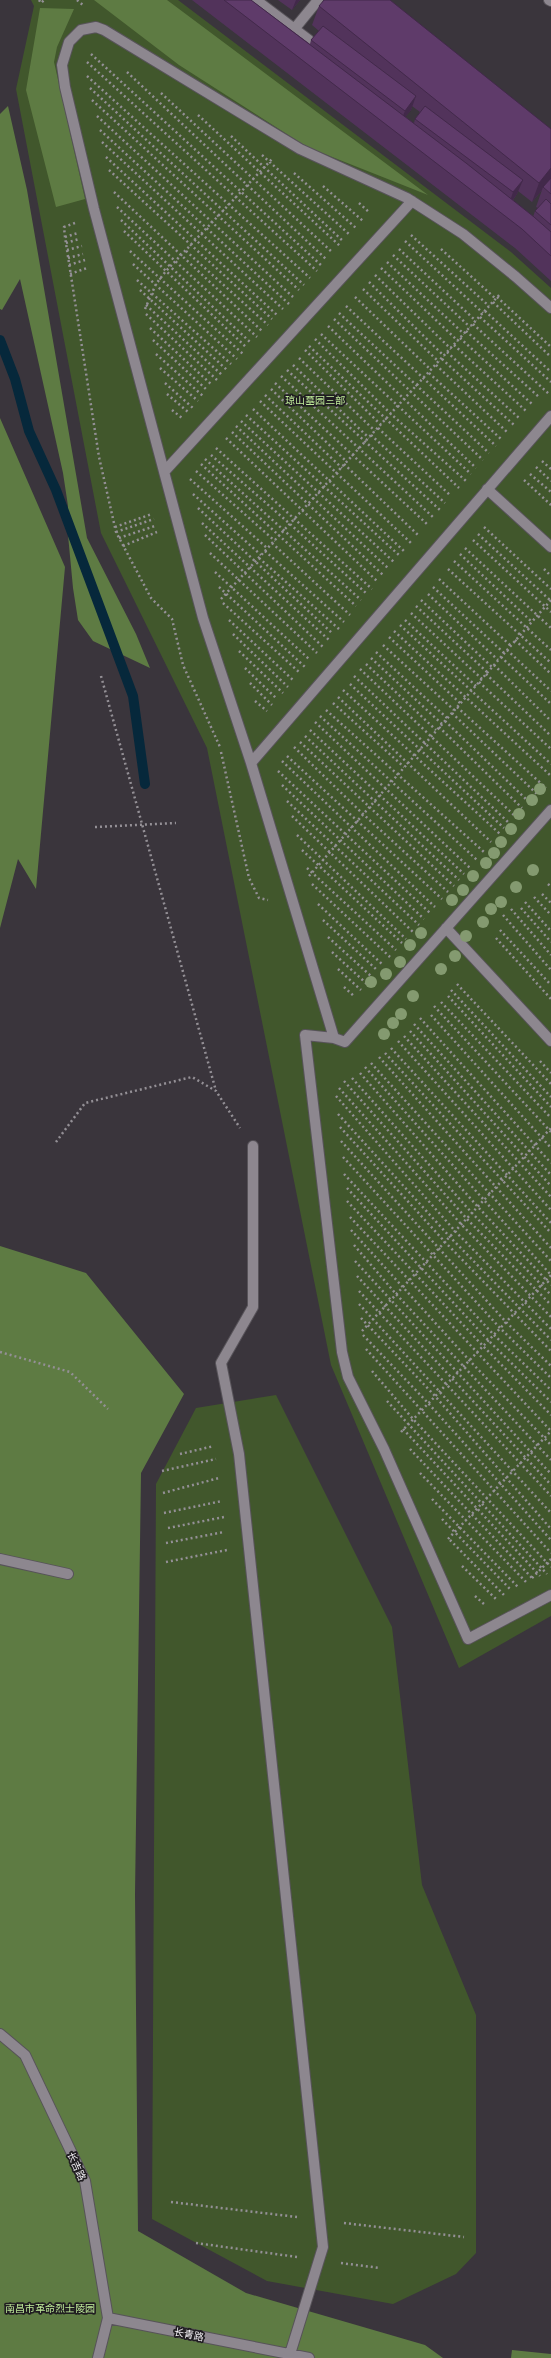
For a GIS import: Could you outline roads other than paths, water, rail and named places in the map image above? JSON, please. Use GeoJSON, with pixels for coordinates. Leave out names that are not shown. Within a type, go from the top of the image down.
{"type":"FeatureCollection","features":[{"type":"Feature","properties":{"kind":"street"},"geometry":{"type":"LineString","coordinates":[[256,0],[309,40]]}},
{"type":"Feature","properties":{"kind":"street"},"geometry":{"type":"LineString","coordinates":[[286,39],[318,0]]}},
{"type":"Feature","properties":{"kind":"street"},"geometry":{"type":"LineString","coordinates":[[286,338],[115,285],[62,72],[69,42],[81,30],[96,27],[104,30],[300,149],[412,201],[463,234],[516,277],[551,308]]}},
{"type":"Feature","properties":{"kind":"street"},"geometry":{"type":"LineString","coordinates":[[334,1038],[291,896],[260,752],[203,618],[175,514],[286,338],[412,201]]}},
{"type":"Feature","properties":{"kind":"street"},"geometry":{"type":"LineString","coordinates":[[260,752],[514,458],[551,547]]}},
{"type":"Feature","properties":{"kind":"street"},"geometry":{"type":"LineString","coordinates":[[534,1604],[468,1639],[384,1449],[348,1377],[342,1352],[338,1307],[305,1035],[334,1038],[345,1042],[545,817]]}},
{"type":"Feature","properties":{"kind":"street"},"geometry":{"type":"LineString","coordinates":[[429,947],[551,1042]]}},
{"type":"Feature","properties":{"kind":"street"},"geometry":{"type":"LineString","coordinates":[[253,1146],[253,1307],[221,1363],[239,1454],[323,2247],[290,2354]]}},
{"type":"Feature","properties":{"kind":"street"},"geometry":{"type":"LineString","coordinates":[[0,1559],[68,1574]]}},
{"type":"Feature","properties":{"kind":"street","name":"长吉路"},"geometry":{"type":"LineString","coordinates":[[0,2034],[25,2055],[85,2181],[108,2318]]}},
{"type":"Feature","properties":{"kind":"street"},"geometry":{"type":"LineString","coordinates":[[98,2358],[108,2318]]}},
{"type":"Feature","properties":{"kind":"street","name":"长青路"},"geometry":{"type":"LineString","coordinates":[[108,2318],[309,2358]]}},
{"type":"Feature","properties":{"kind":"waterway"},"geometry":{"type":"LineString","coordinates":[[0,340],[15,379],[29,431],[56,490],[133,696],[145,784]]}},
{"type":"Feature","properties":{"kind":"park label","name":"琼山墓园三部"},"geometry":{"type":"Point","coordinates":[315,400]}},
{"type":"Feature","properties":{"kind":"park label","name":"南昌市革命烈士陵园"},"geometry":{"type":"Point","coordinates":[50,2308]}}]}
